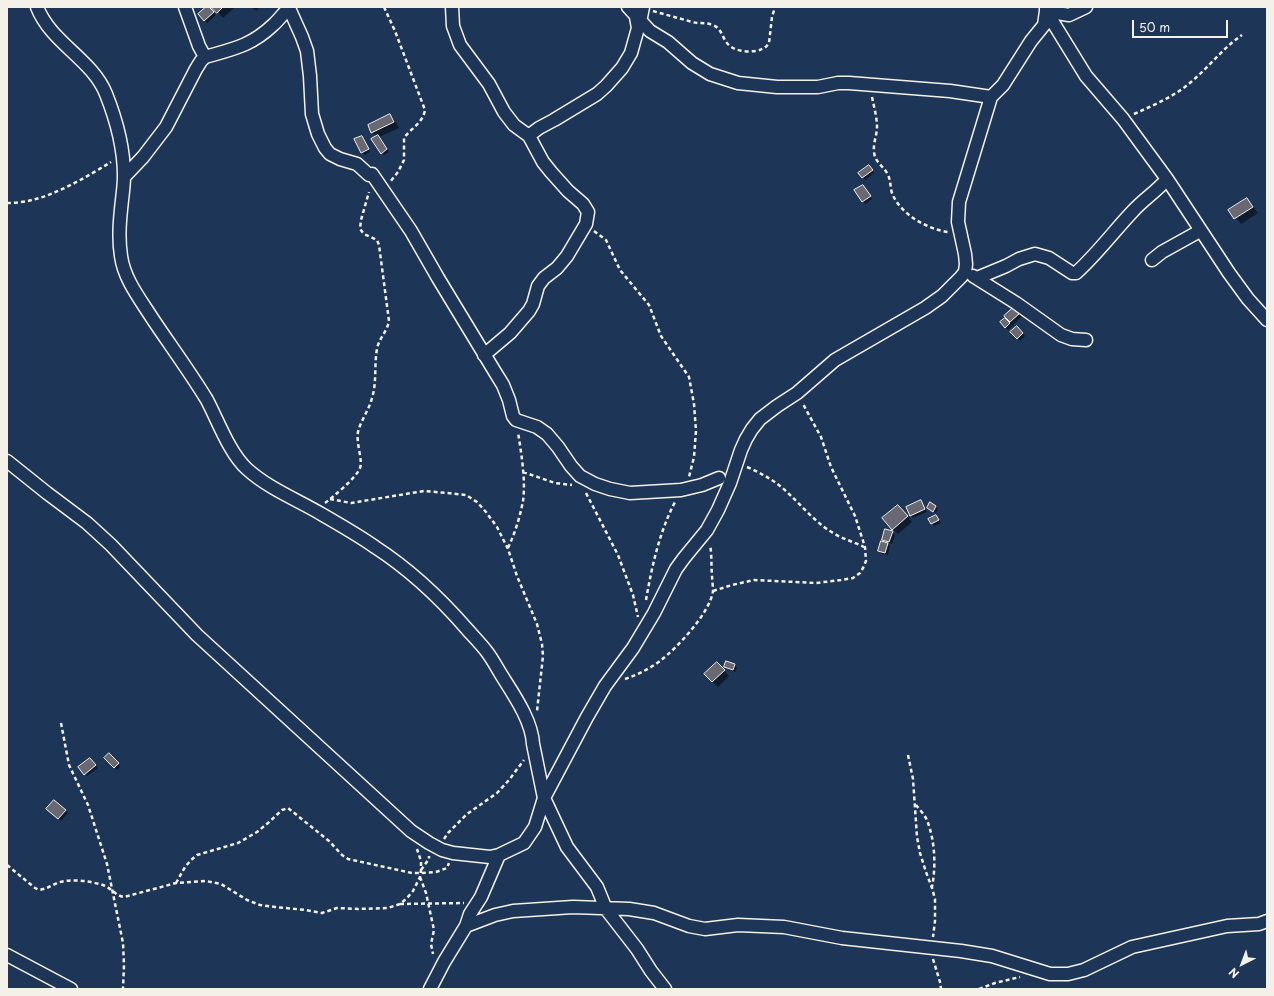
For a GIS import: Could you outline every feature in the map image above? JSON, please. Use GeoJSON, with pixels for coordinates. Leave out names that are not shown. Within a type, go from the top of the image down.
{"type":"FeatureCollection","features":[{"type":"Feature","properties":{"kind":"street"},"geometry":{"type":"LineString","coordinates":[[37,7],[41,17],[49,28],[99,80],[115,118],[122,155],[124,177],[120,226],[121,257],[127,276],[136,293],[206,400],[236,456],[242,464],[262,481],[276,490],[316,510],[377,548],[412,574],[446,605],[486,650],[521,706],[532,737],[544,798],[567,846],[597,887],[606,909],[637,949],[650,971],[665,989]]}},
{"type":"Feature","properties":{"kind":"street"},"geometry":{"type":"LineString","coordinates":[[185,7],[199,46],[205,57]]}},
{"type":"Feature","properties":{"kind":"street"},"geometry":{"type":"LineString","coordinates":[[452,7],[452,26],[460,45],[489,84],[508,118],[514,125],[527,134],[543,162],[568,191],[583,204],[588,212],[586,224],[567,256],[557,268],[544,278],[538,286],[529,312],[510,333],[484,354]]}},
{"type":"Feature","properties":{"kind":"street"},"geometry":{"type":"LineString","coordinates":[[628,7],[641,10]]}},
{"type":"Feature","properties":{"kind":"street"},"geometry":{"type":"LineString","coordinates":[[1046,9],[1069,15],[1086,7]]}},
{"type":"Feature","properties":{"kind":"street"},"geometry":{"type":"LineString","coordinates":[[124,177],[143,157],[166,127],[200,61],[205,57],[240,47],[254,40],[274,25],[289,8],[302,37],[306,52],[314,125],[323,145],[333,156],[357,164],[369,174],[372,174],[411,231],[503,385],[513,416],[516,420],[537,427],[547,434],[580,476],[595,484],[610,489],[630,493],[681,490],[702,485],[719,478]]}},
{"type":"Feature","properties":{"kind":"street"},"geometry":{"type":"LineString","coordinates":[[7,461],[87,523],[111,545],[197,635],[411,831],[442,850],[453,853],[490,857],[499,855],[524,843],[536,827],[544,798],[605,686],[633,648],[684,558],[707,530],[718,510],[746,439],[760,419],[797,393],[835,360],[925,308],[962,277],[965,272],[965,254],[957,214],[959,202],[991,97],[1003,85],[1044,25],[1046,9]]}},
{"type":"Feature","properties":{"kind":"street"},"geometry":{"type":"LineString","coordinates":[[1046,9],[1086,76],[1123,119],[1167,179],[1229,273],[1248,298],[1267,319]]}},
{"type":"Feature","properties":{"kind":"street"},"geometry":{"type":"LineString","coordinates":[[527,134],[531,134],[597,94],[606,86],[622,68],[631,53],[641,10]]}},
{"type":"Feature","properties":{"kind":"street"},"geometry":{"type":"LineString","coordinates":[[641,10],[650,31],[668,42],[692,63],[710,74],[738,83],[777,87],[818,87],[838,83],[849,83],[950,91],[991,97]]}},
{"type":"Feature","properties":{"kind":"street"},"geometry":{"type":"LineString","coordinates":[[977,278],[1019,259],[1035,254],[1049,258],[1072,273],[1076,273],[1094,256],[1133,210],[1159,188],[1167,179]]}},
{"type":"Feature","properties":{"kind":"street"},"geometry":{"type":"LineString","coordinates":[[1152,260],[1162,252],[1198,232],[1198,226]]}},
{"type":"Feature","properties":{"kind":"street"},"geometry":{"type":"LineString","coordinates":[[965,272],[1016,303],[1061,335],[1072,339],[1086,340]]}},
{"type":"Feature","properties":{"kind":"street"},"geometry":{"type":"LineString","coordinates":[[430,989],[444,962],[466,926],[470,914],[481,897],[499,855]]}},
{"type":"Feature","properties":{"kind":"street"},"geometry":{"type":"LineString","coordinates":[[466,926],[496,915],[514,911],[573,907],[629,909],[654,913],[689,926],[705,929],[738,925],[784,928],[842,938],[930,949],[961,951],[992,956],[1050,974],[1068,974],[1084,970],[1132,947],[1227,926],[1259,924],[1267,921]]}},
{"type":"Feature","properties":{"kind":"street"},"geometry":{"type":"LineString","coordinates":[[7,955],[71,989]]}},
{"type":"Feature","properties":{"kind":"path"},"geometry":{"type":"LineString","coordinates":[[383,190],[398,172],[404,160],[404,138],[423,118],[425,110],[384,7]]}},
{"type":"Feature","properties":{"kind":"path"},"geometry":{"type":"LineString","coordinates":[[641,10],[693,22],[705,22],[715,26],[731,47],[751,52],[761,50],[770,44],[772,17],[775,7]]}},
{"type":"Feature","properties":{"kind":"path"},"geometry":{"type":"LineString","coordinates":[[1123,119],[1173,95],[1190,83],[1231,42],[1242,35]]}},
{"type":"Feature","properties":{"kind":"path"},"geometry":{"type":"LineString","coordinates":[[870,85],[877,128],[874,154],[880,166],[887,173],[891,192],[894,198],[904,210],[924,224],[946,232],[956,233],[959,229]]}},
{"type":"Feature","properties":{"kind":"path"},"geometry":{"type":"LineString","coordinates":[[7,203],[43,197],[79,181],[122,155]]}},
{"type":"Feature","properties":{"kind":"path"},"geometry":{"type":"LineString","coordinates":[[316,510],[330,500],[361,467],[357,440],[362,420],[373,397],[377,349],[387,330],[389,321],[380,245],[377,240],[362,233],[360,229],[361,220],[371,185],[372,174]]}},
{"type":"Feature","properties":{"kind":"path"},"geometry":{"type":"LineString","coordinates":[[586,224],[606,240],[620,270],[649,305],[661,336],[689,377],[694,404],[694,457],[690,477],[681,490],[666,520],[654,561],[646,601]]}},
{"type":"Feature","properties":{"kind":"path"},"geometry":{"type":"LineString","coordinates":[[713,591],[754,580],[816,583],[853,578],[860,573],[866,561],[865,547],[856,516],[831,467],[821,437],[797,393]]}},
{"type":"Feature","properties":{"kind":"path"},"geometry":{"type":"LineString","coordinates":[[508,549],[514,535],[523,499],[523,472],[516,420]]}},
{"type":"Feature","properties":{"kind":"path"},"geometry":{"type":"LineString","coordinates":[[737,462],[762,474],[776,483],[833,533],[865,547]]}},
{"type":"Feature","properties":{"kind":"path"},"geometry":{"type":"LineString","coordinates":[[523,472],[555,483],[576,485]]}},
{"type":"Feature","properties":{"kind":"path"},"geometry":{"type":"LineString","coordinates":[[330,500],[352,503],[424,491],[448,492],[466,495],[477,502],[497,527],[508,549],[517,576],[537,624],[542,644],[543,656],[536,714]]}},
{"type":"Feature","properties":{"kind":"path"},"geometry":{"type":"LineString","coordinates":[[585,491],[618,555],[633,595],[639,624]]}},
{"type":"Feature","properties":{"kind":"path"},"geometry":{"type":"LineString","coordinates":[[605,686],[638,675],[660,661],[696,624],[707,607],[713,591],[711,554],[707,530]]}},
{"type":"Feature","properties":{"kind":"path"},"geometry":{"type":"LineString","coordinates":[[61,723],[69,765],[88,805],[107,864],[123,943],[123,989]]}},
{"type":"Feature","properties":{"kind":"path"},"geometry":{"type":"LineString","coordinates":[[429,843],[440,844],[448,833],[468,814],[497,793],[521,765],[533,744]]}},
{"type":"Feature","properties":{"kind":"path"},"geometry":{"type":"LineString","coordinates":[[908,755],[916,805],[920,853],[932,888],[934,899],[935,921],[930,949],[941,989]]}},
{"type":"Feature","properties":{"kind":"path"},"geometry":{"type":"LineString","coordinates":[[916,805],[925,816],[932,841],[934,859],[932,888]]}},
{"type":"Feature","properties":{"kind":"path"},"geometry":{"type":"LineString","coordinates":[[176,883],[185,867],[198,855],[242,841],[268,823],[282,810],[288,808],[344,856],[355,861],[412,873],[436,872],[447,868],[453,853]]}},
{"type":"Feature","properties":{"kind":"path"},"geometry":{"type":"LineString","coordinates":[[400,904],[413,891],[421,873],[421,861],[411,831]]}},
{"type":"Feature","properties":{"kind":"path"},"geometry":{"type":"LineString","coordinates":[[7,865],[39,890],[66,881],[76,881],[96,883],[108,887],[119,896],[124,897],[176,883],[206,881],[221,884],[246,900],[260,905],[322,913],[334,908],[388,908],[400,904],[465,903],[481,897]]}},
{"type":"Feature","properties":{"kind":"path"},"geometry":{"type":"LineString","coordinates":[[420,878],[429,904],[434,930],[432,944],[433,954]]}},
{"type":"Feature","properties":{"kind":"path"},"geometry":{"type":"LineString","coordinates":[[979,989],[995,983],[1019,978],[1034,970]]}},
{"type":"Feature","properties":{"kind":"building"},"geometry":{"type":"Polygon","coordinates":[[[206,7],[209,7],[214,12],[204,21],[198,14],[206,7]]]}},
{"type":"Feature","properties":{"kind":"building"},"geometry":{"type":"Polygon","coordinates":[[[211,7],[223,7],[217,13],[211,7]]]}},
{"type":"Feature","properties":{"kind":"building"},"geometry":{"type":"Polygon","coordinates":[[[390,114],[394,122],[371,133],[368,125],[390,114]]]}},
{"type":"Feature","properties":{"kind":"building"},"geometry":{"type":"Polygon","coordinates":[[[378,135],[387,149],[381,154],[371,139],[378,135]]]}},
{"type":"Feature","properties":{"kind":"building"},"geometry":{"type":"Polygon","coordinates":[[[362,136],[369,149],[361,153],[354,139],[362,136]]]}},
{"type":"Feature","properties":{"kind":"building"},"geometry":{"type":"Polygon","coordinates":[[[869,165],[873,170],[862,178],[858,173],[869,165]]]}},
{"type":"Feature","properties":{"kind":"building"},"geometry":{"type":"Polygon","coordinates":[[[863,185],[871,196],[862,202],[854,190],[863,185]]]}},
{"type":"Feature","properties":{"kind":"building"},"geometry":{"type":"Polygon","coordinates":[[[1247,198],[1253,207],[1234,219],[1228,210],[1247,198]]]}},
{"type":"Feature","properties":{"kind":"building"},"geometry":{"type":"Polygon","coordinates":[[[1014,307],[1020,313],[1010,322],[1004,316],[1014,307]]]}},
{"type":"Feature","properties":{"kind":"building"},"geometry":{"type":"Polygon","coordinates":[[[1005,318],[1010,323],[1005,328],[1000,322],[1005,318]]]}},
{"type":"Feature","properties":{"kind":"building"},"geometry":{"type":"Polygon","coordinates":[[[1017,326],[1023,333],[1017,339],[1010,332],[1017,326]]]}},
{"type":"Feature","properties":{"kind":"building"},"geometry":{"type":"Polygon","coordinates":[[[921,500],[925,509],[910,516],[906,507],[921,500]]]}},
{"type":"Feature","properties":{"kind":"building"},"geometry":{"type":"Polygon","coordinates":[[[930,502],[936,506],[933,512],[927,508],[930,502]]]}},
{"type":"Feature","properties":{"kind":"building"},"geometry":{"type":"Polygon","coordinates":[[[898,505],[908,516],[892,530],[882,518],[898,505]]]}},
{"type":"Feature","properties":{"kind":"building"},"geometry":{"type":"Polygon","coordinates":[[[936,515],[939,520],[931,524],[928,519],[936,515]]]}},
{"type":"Feature","properties":{"kind":"building"},"geometry":{"type":"Polygon","coordinates":[[[885,529],[893,531],[889,542],[882,540],[885,529]]]}},
{"type":"Feature","properties":{"kind":"building"},"geometry":{"type":"Polygon","coordinates":[[[881,541],[888,543],[885,553],[878,551],[881,541]]]}},
{"type":"Feature","properties":{"kind":"building"},"geometry":{"type":"Polygon","coordinates":[[[726,661],[735,664],[733,670],[724,667],[726,661]]]}},
{"type":"Feature","properties":{"kind":"building"},"geometry":{"type":"Polygon","coordinates":[[[717,662],[725,670],[712,682],[704,674],[717,662]]]}},
{"type":"Feature","properties":{"kind":"building"},"geometry":{"type":"Polygon","coordinates":[[[109,753],[119,763],[114,768],[104,758],[109,753]]]}},
{"type":"Feature","properties":{"kind":"building"},"geometry":{"type":"Polygon","coordinates":[[[90,758],[96,765],[84,775],[78,767],[90,758]]]}},
{"type":"Feature","properties":{"kind":"building"},"geometry":{"type":"Polygon","coordinates":[[[54,800],[66,810],[58,819],[46,809],[54,800]]]}}]}
